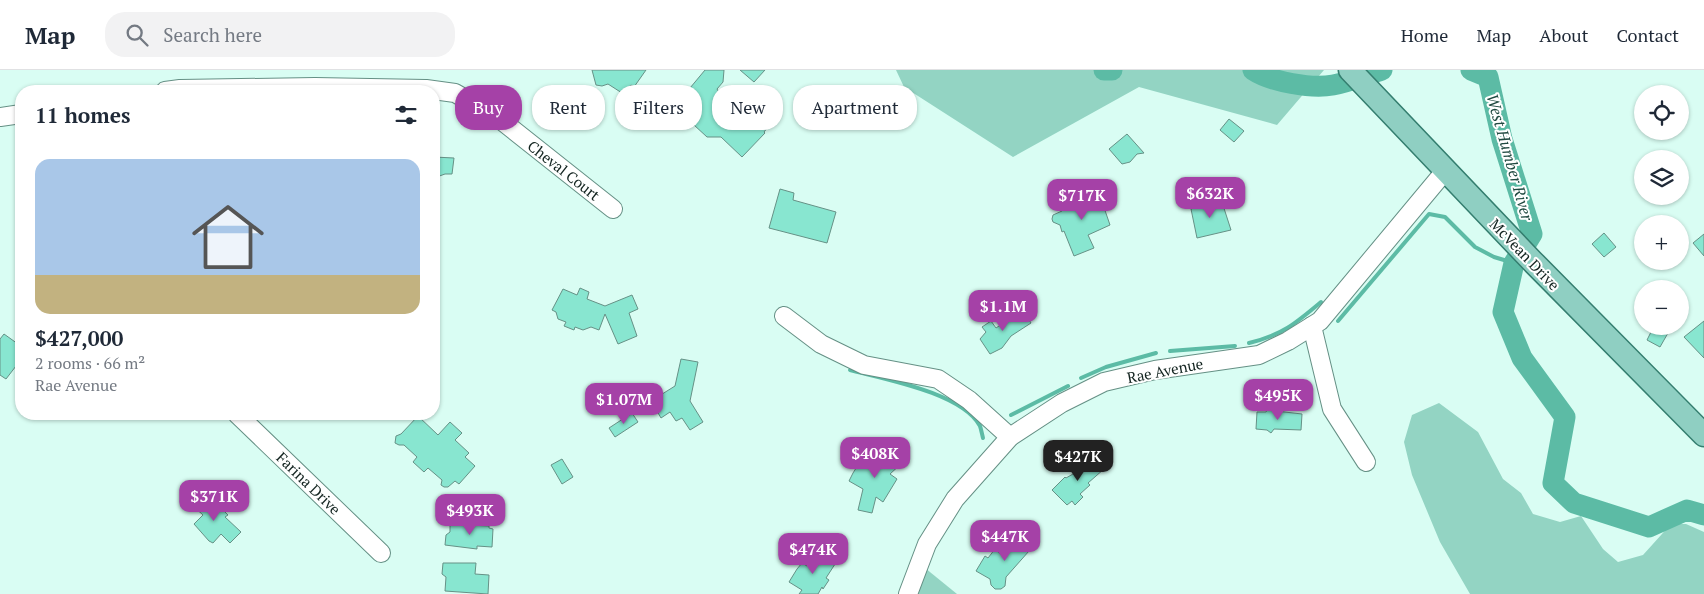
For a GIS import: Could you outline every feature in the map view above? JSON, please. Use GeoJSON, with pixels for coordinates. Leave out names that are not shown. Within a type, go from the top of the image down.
{"type":"FeatureCollection","features":[{"type":"Feature","properties":{"kind":"main road","name":"McVean Drive"},"geometry":{"type":"LineString","coordinates":[[1350,70],[1532,261],[1704,435]]}},
{"type":"Feature","properties":{"kind":"street","name":"Cheval Court"},"geometry":{"type":"LineString","coordinates":[[440,91],[455,93],[497,117],[613,209]]}},
{"type":"Feature","properties":{"kind":"street"},"geometry":{"type":"LineString","coordinates":[[0,117],[15,115]]}},
{"type":"Feature","properties":{"kind":"street","name":"Rae Avenue"},"geometry":{"type":"LineString","coordinates":[[908,594],[927,544],[955,499],[1010,436],[1062,403],[1104,382],[1155,370],[1259,355],[1288,341],[1320,321],[1445,171]]}},
{"type":"Feature","properties":{"kind":"street"},"geometry":{"type":"LineString","coordinates":[[784,316],[821,344],[864,365],[938,379],[969,400],[1010,436]]}},
{"type":"Feature","properties":{"kind":"street"},"geometry":{"type":"LineString","coordinates":[[1312,326],[1332,409],[1366,462]]}},
{"type":"Feature","properties":{"kind":"street","name":"Farina Drive"},"geometry":{"type":"LineString","coordinates":[[242,420],[381,553]]}},
{"type":"Feature","properties":{"kind":"green space"},"geometry":{"type":"Polygon","coordinates":[[[896,70],[1324,70],[1277,125],[1139,87],[1013,157],[917,95],[917,85],[903,85],[896,70]]]}},
{"type":"Feature","properties":{"kind":"green space"},"geometry":{"type":"Polygon","coordinates":[[[1439,403],[1478,432],[1503,479],[1521,493],[1533,514],[1560,522],[1581,516],[1603,549],[1618,562],[1643,555],[1671,524],[1686,524],[1704,532],[1704,594],[1470,594],[1440,542],[1412,475],[1404,442],[1412,415],[1439,403]]]}},
{"type":"Feature","properties":{"kind":"green space"},"geometry":{"type":"Polygon","coordinates":[[[925,568],[957,594],[916,594],[925,568]]]}},
{"type":"Feature","properties":{"kind":"building"},"geometry":{"type":"Polygon","coordinates":[[[592,70],[646,70],[635,85],[615,85],[615,88],[608,84],[596,85],[592,70]]]}},
{"type":"Feature","properties":{"kind":"building"},"geometry":{"type":"Polygon","coordinates":[[[705,70],[724,70],[723,82],[720,85],[712,85],[712,130],[766,130],[765,133],[742,157],[721,137],[707,137],[699,130],[702,130],[702,85],[692,85],[705,70]]]}},
{"type":"Feature","properties":{"kind":"building"},"geometry":{"type":"Polygon","coordinates":[[[740,70],[765,70],[754,82],[740,70]]]}},
{"type":"Feature","properties":{"kind":"building"},"geometry":{"type":"Polygon","coordinates":[[[1229,119],[1244,131],[1234,142],[1220,130],[1229,119]]]}},
{"type":"Feature","properties":{"kind":"building"},"geometry":{"type":"Polygon","coordinates":[[[1127,134],[1144,153],[1137,154],[1130,162],[1122,164],[1109,149],[1127,134]]]}},
{"type":"Feature","properties":{"kind":"building"},"geometry":{"type":"Polygon","coordinates":[[[440,157],[454,158],[452,174],[440,176],[440,157]]]}},
{"type":"Feature","properties":{"kind":"building"},"geometry":{"type":"Polygon","coordinates":[[[780,189],[794,193],[793,200],[836,212],[827,243],[769,228],[780,189]]]}},
{"type":"Feature","properties":{"kind":"building"},"geometry":{"type":"Polygon","coordinates":[[[1095,191],[1099,193],[1110,225],[1088,235],[1094,248],[1074,256],[1064,231],[1062,232],[1060,225],[1053,222],[1053,215],[1062,211],[1061,207],[1068,203],[1069,198],[1074,196],[1087,201],[1090,193],[1095,191]]]}},
{"type":"Feature","properties":{"kind":"building"},"geometry":{"type":"Polygon","coordinates":[[[1221,199],[1231,230],[1197,238],[1192,206],[1221,199]]]}},
{"type":"Feature","properties":{"kind":"building"},"geometry":{"type":"Polygon","coordinates":[[[1604,233],[1616,247],[1604,257],[1592,244],[1604,233]]]}},
{"type":"Feature","properties":{"kind":"building"},"geometry":{"type":"Polygon","coordinates":[[[1704,234],[1704,256],[1693,243],[1704,234]]]}},
{"type":"Feature","properties":{"kind":"building"},"geometry":{"type":"Polygon","coordinates":[[[580,288],[589,292],[587,299],[605,306],[632,295],[638,309],[629,313],[637,336],[618,344],[605,314],[599,330],[591,327],[583,330],[575,327],[574,330],[564,326],[566,322],[558,319],[556,312],[552,310],[563,289],[577,295],[580,288]]]}},
{"type":"Feature","properties":{"kind":"building"},"geometry":{"type":"Polygon","coordinates":[[[1023,310],[1031,323],[1011,336],[1002,348],[990,354],[980,339],[986,332],[982,327],[991,321],[996,328],[1023,310]]]}},
{"type":"Feature","properties":{"kind":"building"},"geometry":{"type":"Polygon","coordinates":[[[1704,321],[1704,358],[1684,337],[1689,335],[1704,321]]]}},
{"type":"Feature","properties":{"kind":"building"},"geometry":{"type":"Polygon","coordinates":[[[4,334],[15,342],[15,367],[6,379],[0,375],[0,339],[4,334]]]}},
{"type":"Feature","properties":{"kind":"building"},"geometry":{"type":"Polygon","coordinates":[[[1650,335],[1667,335],[1660,347],[1647,340],[1650,335]]]}},
{"type":"Feature","properties":{"kind":"building"},"geometry":{"type":"Polygon","coordinates":[[[681,359],[698,362],[690,401],[703,422],[690,430],[682,418],[676,421],[670,412],[661,418],[651,401],[675,386],[681,359]]]}},
{"type":"Feature","properties":{"kind":"building"},"geometry":{"type":"Polygon","coordinates":[[[1267,410],[1302,414],[1301,430],[1274,429],[1271,433],[1267,430],[1256,429],[1257,412],[1266,412],[1267,410]]]}},
{"type":"Feature","properties":{"kind":"building"},"geometry":{"type":"Polygon","coordinates":[[[632,413],[638,422],[615,437],[609,428],[632,413]]]}},
{"type":"Feature","properties":{"kind":"building"},"geometry":{"type":"Polygon","coordinates":[[[414,420],[422,420],[438,435],[450,422],[462,433],[455,440],[469,453],[465,457],[475,466],[459,484],[455,481],[448,487],[444,487],[441,485],[442,480],[428,468],[424,472],[413,462],[417,457],[404,445],[395,443],[396,436],[401,434],[414,420]]]}},
{"type":"Feature","properties":{"kind":"building"},"geometry":{"type":"Polygon","coordinates":[[[890,449],[902,463],[890,474],[897,479],[883,502],[876,497],[872,513],[858,510],[863,489],[849,481],[853,473],[863,457],[873,463],[890,449]]]}},
{"type":"Feature","properties":{"kind":"building"},"geometry":{"type":"Polygon","coordinates":[[[1093,457],[1104,469],[1088,483],[1090,485],[1080,494],[1083,497],[1075,505],[1072,501],[1067,505],[1052,490],[1065,477],[1073,474],[1093,457]]]}},
{"type":"Feature","properties":{"kind":"building"},"geometry":{"type":"Polygon","coordinates":[[[562,459],[573,477],[562,484],[551,465],[562,459]]]}},
{"type":"Feature","properties":{"kind":"building"},"geometry":{"type":"Polygon","coordinates":[[[204,496],[219,510],[221,508],[228,515],[225,517],[241,532],[230,543],[221,534],[213,543],[209,541],[194,524],[203,515],[193,506],[204,496]]]}},
{"type":"Feature","properties":{"kind":"building"},"geometry":{"type":"Polygon","coordinates":[[[450,524],[489,526],[489,528],[493,529],[492,547],[477,546],[477,549],[445,545],[446,535],[450,532],[450,524]]]}},
{"type":"Feature","properties":{"kind":"building"},"geometry":{"type":"Polygon","coordinates":[[[1026,532],[1037,542],[1006,577],[1005,586],[1001,589],[995,589],[991,585],[990,579],[976,571],[985,556],[988,558],[995,549],[1004,557],[1026,532]]]}},
{"type":"Feature","properties":{"kind":"building"},"geometry":{"type":"Polygon","coordinates":[[[824,553],[837,561],[826,578],[829,580],[818,594],[799,594],[802,590],[789,582],[802,563],[807,566],[813,557],[819,561],[824,553]]]}},
{"type":"Feature","properties":{"kind":"building"},"geometry":{"type":"Polygon","coordinates":[[[443,563],[476,563],[475,574],[489,575],[488,594],[445,591],[446,577],[442,574],[443,563]]]}},
{"type":"Feature","properties":{"kind":"waterway","name":"West Humber River"},"geometry":{"type":"LineString","coordinates":[[1104,70],[1112,70]]}},
{"type":"Feature","properties":{"kind":"waterway","name":"West Humber River"},"geometry":{"type":"LineString","coordinates":[[1253,70],[1281,81],[1314,86],[1339,84],[1382,70]]}},
{"type":"Feature","properties":{"kind":"waterway","name":"West Humber River"},"geometry":{"type":"LineString","coordinates":[[1471,70],[1488,77],[1502,139],[1532,234],[1514,263],[1503,312],[1522,358],[1565,417],[1553,483],[1574,503],[1649,527],[1687,510],[1704,515]]}},
{"type":"Feature","properties":{"kind":"waterway"},"geometry":{"type":"LineString","coordinates":[[1338,321],[1429,214],[1445,217],[1475,247],[1494,257],[1514,263]]}},
{"type":"Feature","properties":{"kind":"waterway"},"geometry":{"type":"LineString","coordinates":[[1249,343],[1261,340],[1288,328],[1321,302]]}},
{"type":"Feature","properties":{"kind":"waterway"},"geometry":{"type":"LineString","coordinates":[[1170,351],[1235,346]]}},
{"type":"Feature","properties":{"kind":"waterway"},"geometry":{"type":"LineString","coordinates":[[1081,378],[1106,367],[1156,353]]}},
{"type":"Feature","properties":{"kind":"waterway"},"geometry":{"type":"LineString","coordinates":[[850,370],[901,383],[940,396],[971,414],[980,426],[983,438]]}},
{"type":"Feature","properties":{"kind":"waterway"},"geometry":{"type":"LineString","coordinates":[[1011,415],[1068,386]]}}]}
